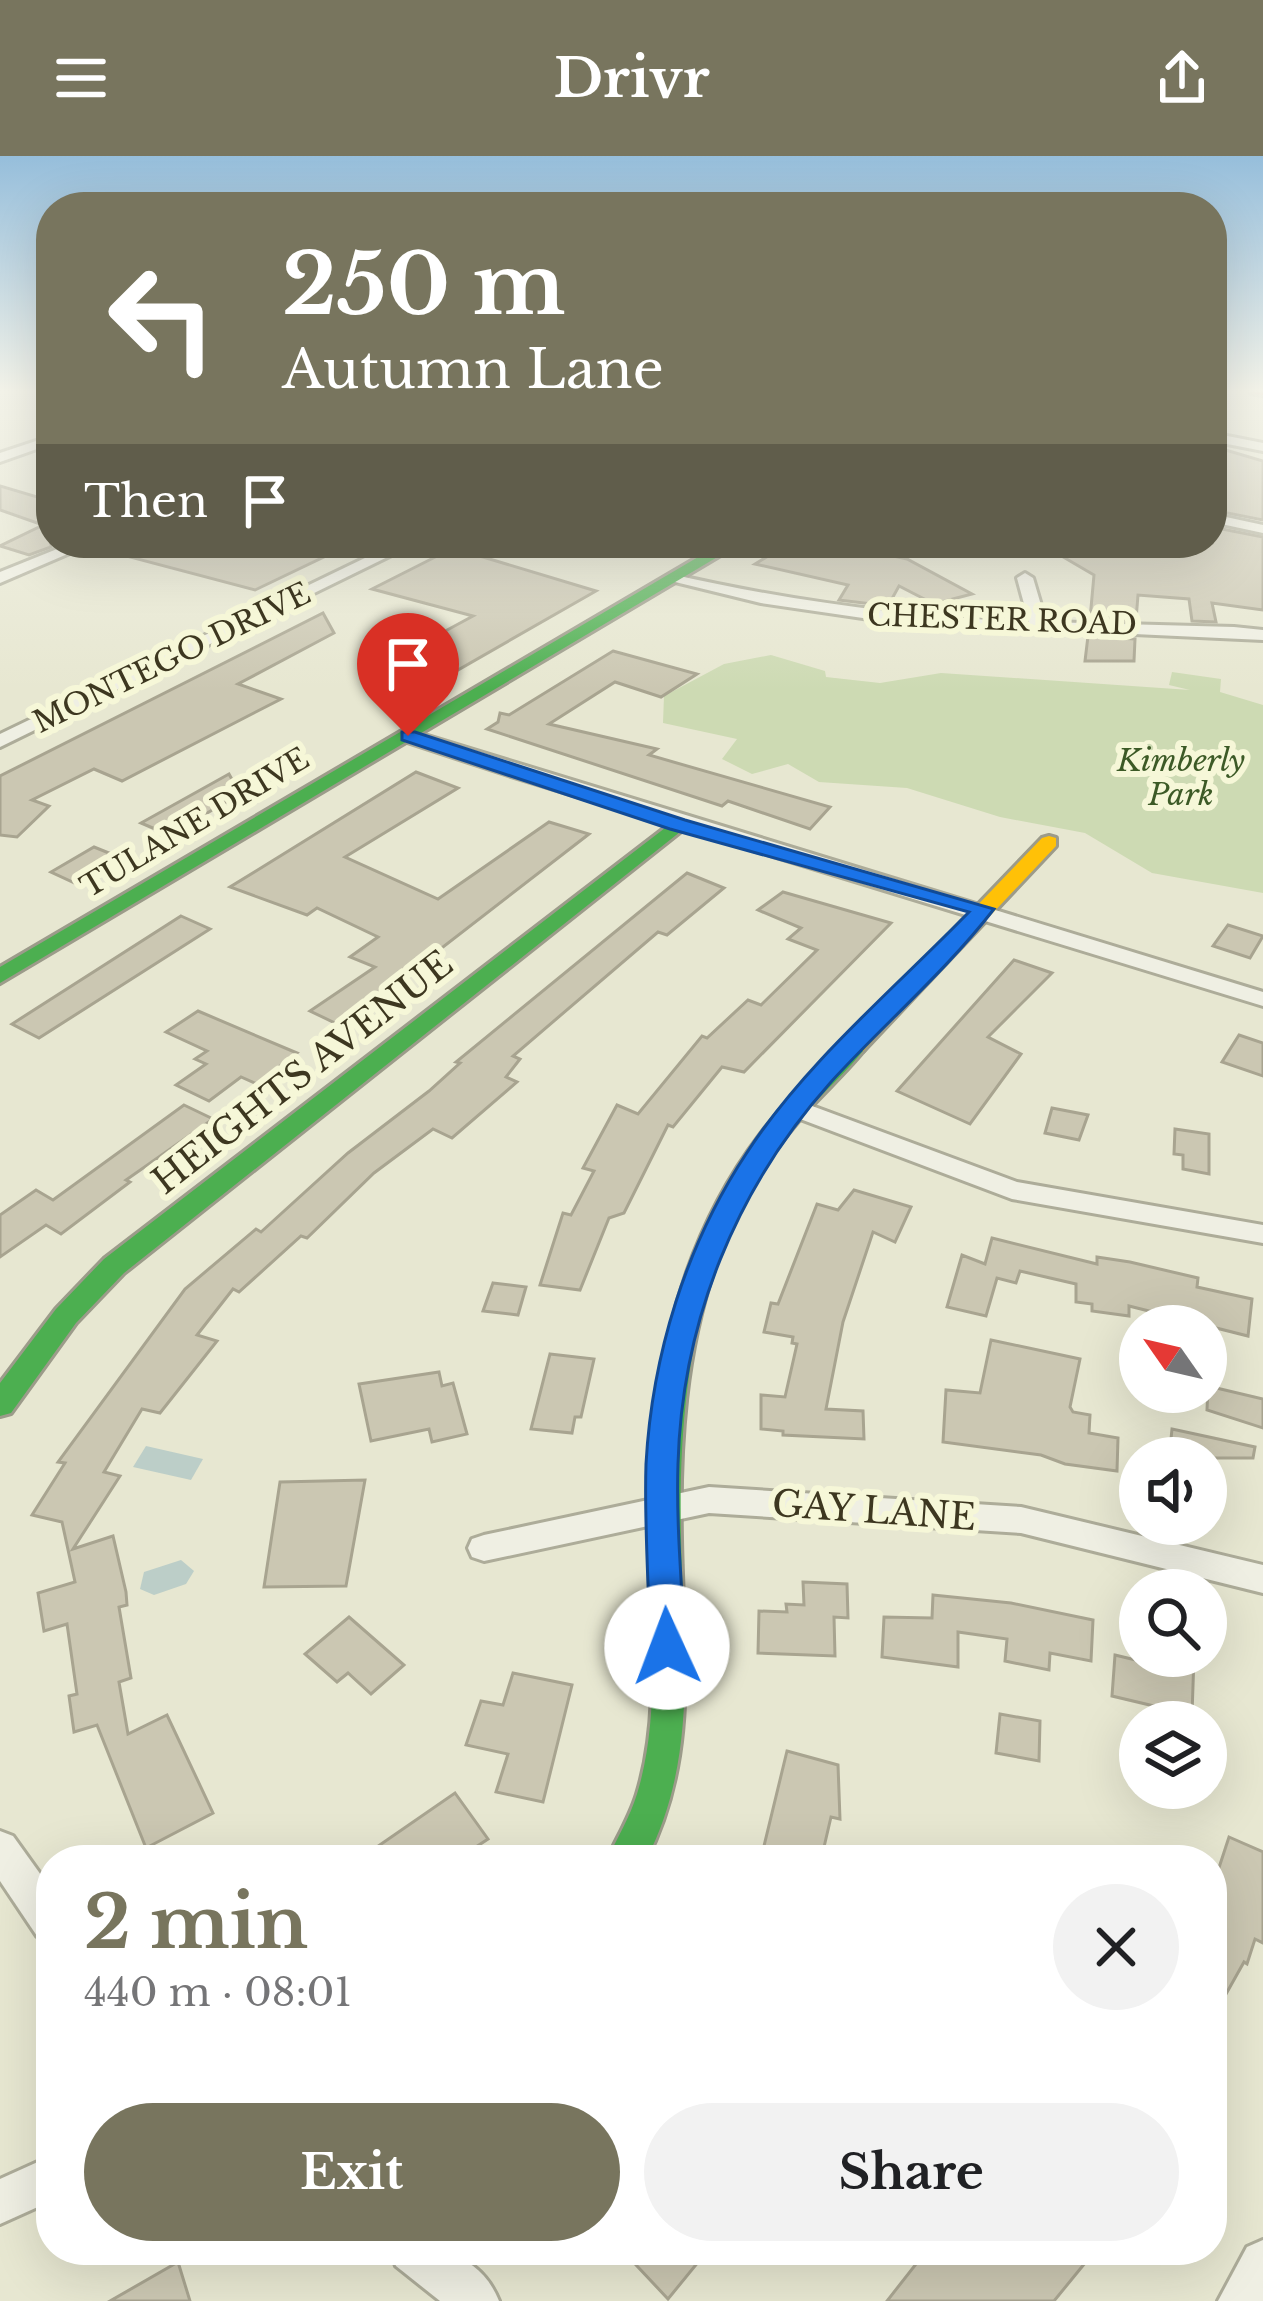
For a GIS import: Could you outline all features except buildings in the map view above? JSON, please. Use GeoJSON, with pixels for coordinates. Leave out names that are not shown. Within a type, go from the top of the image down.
{"type":"FeatureCollection","features":[{"type":"Feature","properties":{"kind":"street"},"geometry":{"type":"LineString","coordinates":[[1227,521],[1263,529]]}},
{"type":"Feature","properties":{"kind":"street"},"geometry":{"type":"LineString","coordinates":[[0,578],[49,558]]}},
{"type":"Feature","properties":{"kind":"street","name":"MONTEGO DRIVE"},"geometry":{"type":"LineString","coordinates":[[0,741],[377,558]]}},
{"type":"Feature","properties":{"kind":"street","name":"TULANE DRIVE"},"geometry":{"type":"LineString","coordinates":[[0,976],[707,558]]}},
{"type":"Feature","properties":{"kind":"street"},"geometry":{"type":"LineString","coordinates":[[1025,578],[1040,627]]}},
{"type":"Feature","properties":{"kind":"street","name":"CHESTER ROAD"},"geometry":{"type":"LineString","coordinates":[[671,579],[772,603],[871,617],[1040,627],[1139,624],[1263,635]]}},
{"type":"Feature","properties":{"kind":"street"},"geometry":{"type":"LineString","coordinates":[[408,736],[677,824],[983,909],[1263,1000]]}},
{"type":"Feature","properties":{"kind":"street","name":"HEIGHTS AVENUE"},"geometry":{"type":"LineString","coordinates":[[0,1405],[66,1316],[114,1266],[677,824]]}},
{"type":"Feature","properties":{"kind":"street"},"geometry":{"type":"LineString","coordinates":[[636,1845],[650,1823],[664,1781],[670,1740],[662,1507],[669,1391],[681,1326],[701,1264],[757,1157],[796,1108],[1049,842]]}},
{"type":"Feature","properties":{"kind":"street"},"geometry":{"type":"LineString","coordinates":[[796,1108],[1012,1190],[1263,1234]]}},
{"type":"Feature","properties":{"kind":"street","name":"GAY LANE"},"geometry":{"type":"LineString","coordinates":[[484,1548],[709,1500],[1021,1520],[1263,1579]]}},
{"type":"Feature","properties":{"kind":"street"},"geometry":{"type":"LineString","coordinates":[[0,1849],[36,1901]]}},
{"type":"Feature","properties":{"kind":"street"},"geometry":{"type":"LineString","coordinates":[[0,2202],[36,2185]]}},
{"type":"Feature","properties":{"kind":"street"},"geometry":{"type":"LineString","coordinates":[[1241,2301],[1263,2263]]}},
{"type":"Feature","properties":{"kind":"street"},"geometry":{"type":"LineString","coordinates":[[431,2265],[476,2301]]}},
{"type":"Feature","properties":{"kind":"green space","name":"Kimberly Park"},"geometry":{"type":"Polygon","coordinates":[[[771,655],[825,671],[826,677],[880,683],[941,673],[1190,690],[1169,685],[1172,672],[1221,679],[1220,692],[1263,705],[1263,893],[1152,873],[1085,833],[1000,817],[907,788],[819,782],[788,764],[752,774],[722,759],[737,739],[663,723],[664,696],[724,664],[771,655]]]}},
{"type":"Feature","properties":{"kind":"shaded area"},"geometry":{"type":"Polygon","coordinates":[[[146,1446],[203,1459],[191,1480],[133,1467],[146,1446]]]}},
{"type":"Feature","properties":{"kind":"shaded area"},"geometry":{"type":"Polygon","coordinates":[[[181,1560],[194,1571],[186,1584],[154,1595],[140,1589],[144,1572],[181,1560]]]}},
{"type":"Feature","properties":{"kind":"traffic: fast"},"geometry":{"type":"LineString","coordinates":[[0,976],[708,558]]}},
{"type":"Feature","properties":{"kind":"traffic: fast"},"geometry":{"type":"LineString","coordinates":[[0,1405],[66,1316],[114,1266],[678,824]]}},
{"type":"Feature","properties":{"kind":"traffic: fast"},"geometry":{"type":"LineString","coordinates":[[634,1845],[655,1795],[667,1731],[665,1478],[675,1367],[687,1313],[727,1208],[758,1156],[855,1046]]}},
{"type":"Feature","properties":{"kind":"traffic: slow"},"geometry":{"type":"LineString","coordinates":[[855,1046],[1049,842]]}},
{"type":"Feature","properties":{"kind":"route"},"geometry":{"type":"LineString","coordinates":[[408,736],[677,824],[983,909],[820,1079],[757,1157],[701,1264],[681,1326],[662,1462],[667,1647]]}}]}
